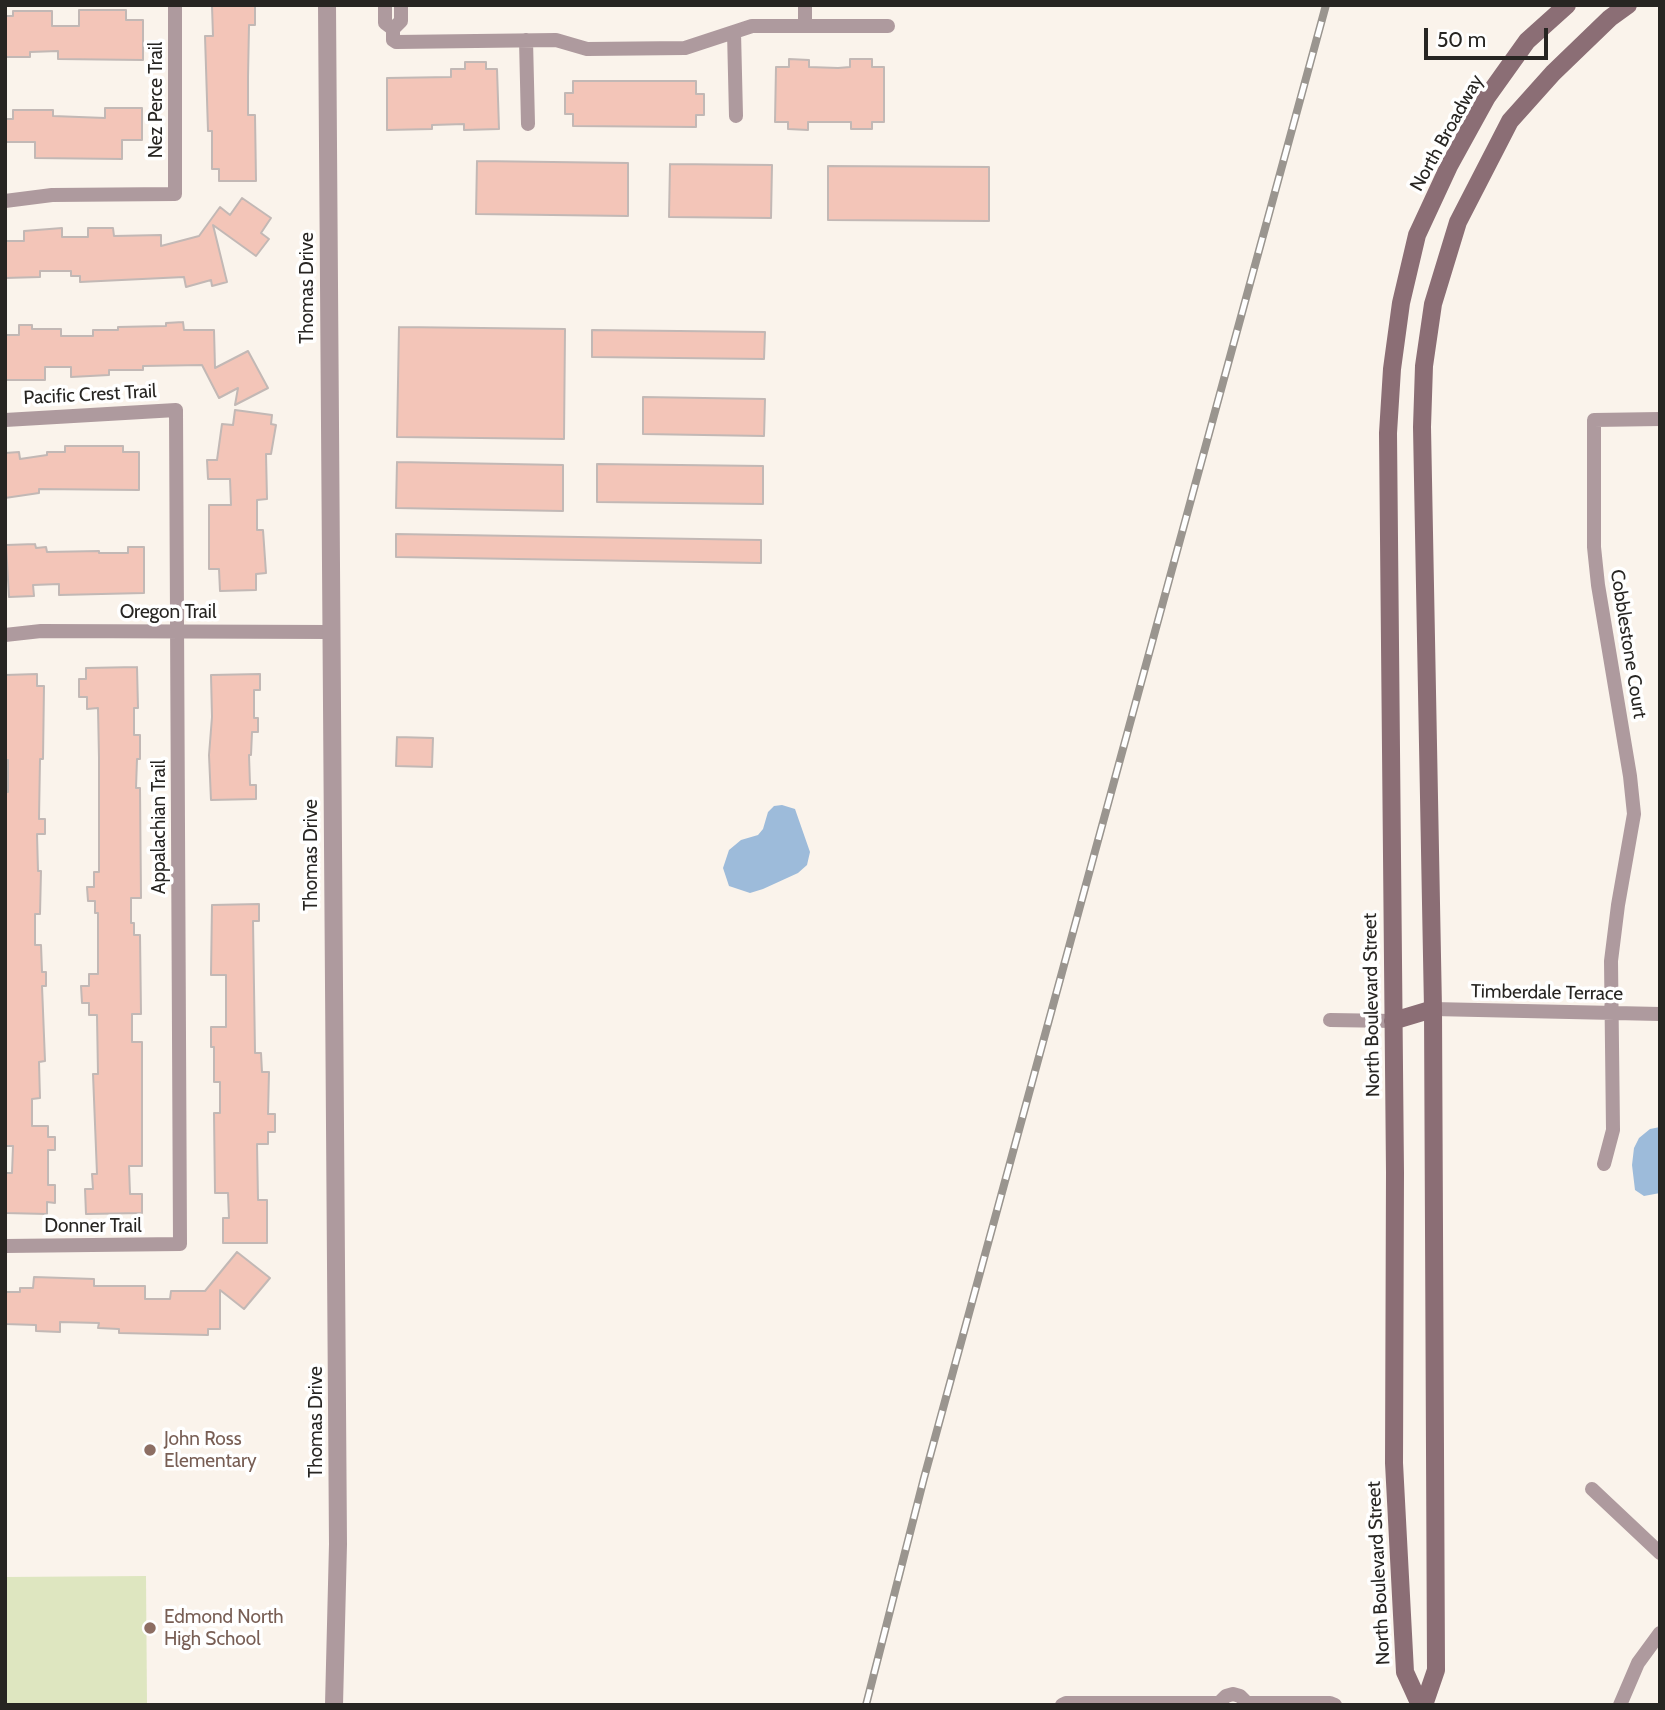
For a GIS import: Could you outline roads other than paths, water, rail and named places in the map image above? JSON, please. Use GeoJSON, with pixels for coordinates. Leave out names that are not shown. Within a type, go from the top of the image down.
{"type":"FeatureCollection","features":[{"type":"Feature","properties":{"kind":"main road","name":"North Broadway"},"geometry":{"type":"LineString","coordinates":[[1401,303],[1417,235],[1449,166],[1487,97],[1527,41],[1567,5]]}},
{"type":"Feature","properties":{"kind":"main road","name":"North Boulevard Street"},"geometry":{"type":"LineString","coordinates":[[1422,1705],[1436,1670],[1433,1009],[1422,427],[1424,366],[1433,306],[1458,222],[1510,121],[1553,72],[1610,18],[1628,5]]}},
{"type":"Feature","properties":{"kind":"main road","name":"North Boulevard Street"},"geometry":{"type":"LineString","coordinates":[[1401,303],[1392,369],[1388,433],[1395,1172],[1394,1463],[1405,1672],[1422,1705]]}},
{"type":"Feature","properties":{"kind":"main road"},"geometry":{"type":"LineString","coordinates":[[1392,1021],[1433,1009]]}},
{"type":"Feature","properties":{"kind":"street","name":"Nez Perce Trail"},"geometry":{"type":"LineString","coordinates":[[5,201],[52,195],[175,194],[175,5]]}},
{"type":"Feature","properties":{"kind":"street","name":"Thomas Drive"},"geometry":{"type":"LineString","coordinates":[[327,5],[338,1544],[334,1705]]}},
{"type":"Feature","properties":{"kind":"street"},"geometry":{"type":"LineString","coordinates":[[385,5],[385,23],[393,29]]}},
{"type":"Feature","properties":{"kind":"street"},"geometry":{"type":"LineString","coordinates":[[401,5],[401,21],[393,29],[393,40],[396,42],[556,40],[587,50],[685,48],[752,26],[888,26]]}},
{"type":"Feature","properties":{"kind":"street"},"geometry":{"type":"LineString","coordinates":[[805,5],[805,26]]}},
{"type":"Feature","properties":{"kind":"street"},"geometry":{"type":"LineString","coordinates":[[734,32],[736,116]]}},
{"type":"Feature","properties":{"kind":"street"},"geometry":{"type":"LineString","coordinates":[[526,40],[528,124]]}},
{"type":"Feature","properties":{"kind":"street","name":"Pacific Crest Trail"},"geometry":{"type":"LineString","coordinates":[[5,419],[176,410]]}},
{"type":"Feature","properties":{"kind":"street","name":"Appalachian Trail"},"geometry":{"type":"LineString","coordinates":[[176,410],[180,1244]]}},
{"type":"Feature","properties":{"kind":"street","name":"Cobblestone Court"},"geometry":{"type":"LineString","coordinates":[[1604,1164],[1613,1130],[1611,961],[1634,814],[1594,547],[1594,420],[1660,419]]}},
{"type":"Feature","properties":{"kind":"street","name":"Oregon Trail"},"geometry":{"type":"LineString","coordinates":[[5,635],[41,631],[330,632]]}},
{"type":"Feature","properties":{"kind":"street","name":"Timberdale Terrace"},"geometry":{"type":"LineString","coordinates":[[1433,1009],[1660,1014]]}},
{"type":"Feature","properties":{"kind":"street"},"geometry":{"type":"LineString","coordinates":[[1330,1020],[1392,1021]]}},
{"type":"Feature","properties":{"kind":"street","name":"Donner Trail"},"geometry":{"type":"LineString","coordinates":[[5,1245],[180,1244]]}},
{"type":"Feature","properties":{"kind":"street"},"geometry":{"type":"LineString","coordinates":[[1592,1489],[1660,1553]]}},
{"type":"Feature","properties":{"kind":"street"},"geometry":{"type":"LineString","coordinates":[[1620,1705],[1638,1663],[1660,1633]]}},
{"type":"Feature","properties":{"kind":"street"},"geometry":{"type":"LineString","coordinates":[[1062,1705],[1218,1704],[1226,1696],[1233,1694],[1240,1696],[1248,1704],[1335,1705]]}},
{"type":"Feature","properties":{"kind":"water"},"geometry":{"type":"Polygon","coordinates":[[[782,805],[795,809],[810,852],[807,865],[798,873],[750,893],[729,886],[723,868],[729,850],[741,840],[758,835],[763,829],[768,812],[774,806],[782,805]]]}},
{"type":"Feature","properties":{"kind":"water"},"geometry":{"type":"Polygon","coordinates":[[[1660,1127],[1660,1193],[1644,1196],[1635,1190],[1632,1165],[1634,1148],[1639,1138],[1650,1129],[1660,1127]]]}},
{"type":"Feature","properties":{"kind":"railway"},"geometry":{"type":"LineString","coordinates":[[866,1705],[924,1478],[1326,5]]}},
{"type":"Feature","properties":{"kind":"place","name":"John Ross Elementary"},"geometry":{"type":"Point","coordinates":[150,1450]}},
{"type":"Feature","properties":{"kind":"place","name":"Edmond North High School"},"geometry":{"type":"Point","coordinates":[150,1628]}}]}
